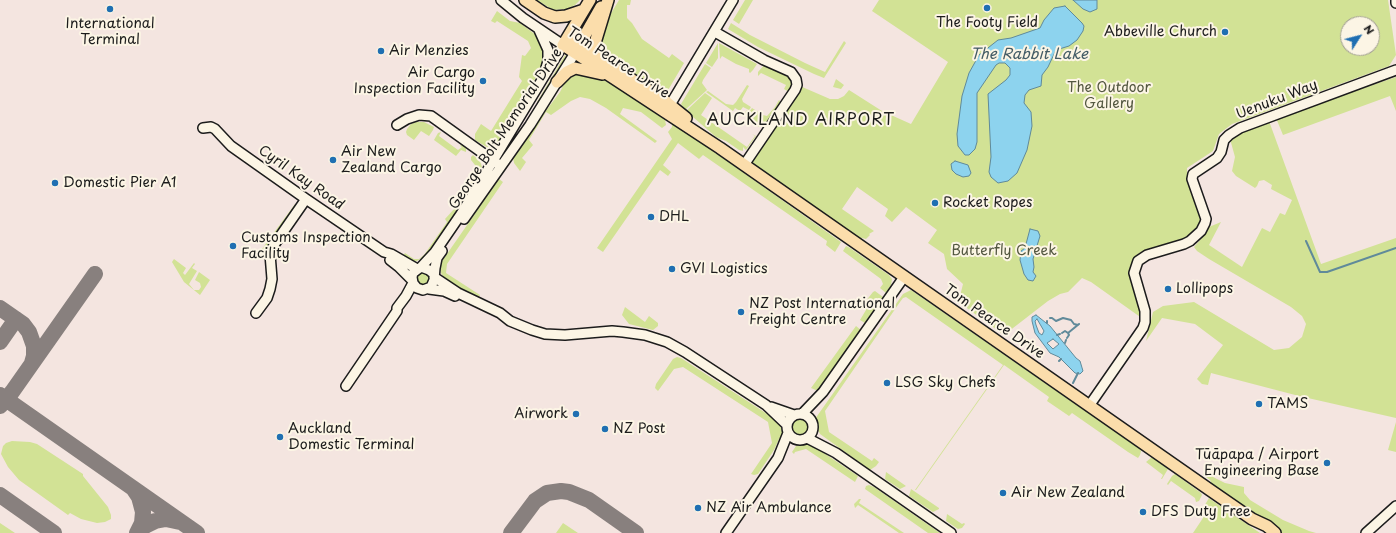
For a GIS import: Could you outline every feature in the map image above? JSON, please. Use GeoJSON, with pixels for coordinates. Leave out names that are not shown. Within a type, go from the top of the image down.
{"type":"FeatureCollection","features":[{"type":"Feature","properties":{"kind":"main road"},"geometry":{"type":"LineString","coordinates":[[525,0],[544,13],[555,17],[566,16],[587,5]]}},
{"type":"Feature","properties":{"kind":"main road"},"geometry":{"type":"LineString","coordinates":[[600,59],[595,52],[595,43],[607,0]]}},
{"type":"Feature","properties":{"kind":"main road","name":"George Bolt Memorial Drive"},"geometry":{"type":"LineString","coordinates":[[577,49],[607,0]]}},
{"type":"Feature","properties":{"kind":"main road","name":"George Bolt Memorial Drive"},"geometry":{"type":"LineString","coordinates":[[566,42],[587,5]]}},
{"type":"Feature","properties":{"kind":"main road","name":"Tom Pearce Drive"},"geometry":{"type":"LineString","coordinates":[[566,42],[614,78],[720,148],[1089,406],[1252,519],[1267,526],[1275,533]]}},
{"type":"Feature","properties":{"kind":"main road","name":"Tom Pearce Drive"},"geometry":{"type":"LineString","coordinates":[[577,49],[600,59],[670,105],[720,148]]}},
{"type":"Feature","properties":{"kind":"main road"},"geometry":{"type":"LineString","coordinates":[[557,82],[575,68],[614,78]]}},
{"type":"Feature","properties":{"kind":"main road","name":"Tom Pearce Drive"},"geometry":{"type":"LineString","coordinates":[[1252,519],[1265,533]]}},
{"type":"Feature","properties":{"kind":"street","name":"Tom Pearce Drive"},"geometry":{"type":"LineString","coordinates":[[501,0],[538,28],[566,42]]}},
{"type":"Feature","properties":{"kind":"street"},"geometry":{"type":"LineString","coordinates":[[670,105],[733,0]]}},
{"type":"Feature","properties":{"kind":"street"},"geometry":{"type":"LineString","coordinates":[[538,28],[547,46],[549,54],[542,81]]}},
{"type":"Feature","properties":{"kind":"street"},"geometry":{"type":"LineString","coordinates":[[715,32],[764,60],[791,72],[796,79],[795,90],[744,165]]}},
{"type":"Feature","properties":{"kind":"street","name":"George Bolt Memorial Drive"},"geometry":{"type":"LineString","coordinates":[[419,268],[439,247],[461,214],[566,42]]}},
{"type":"Feature","properties":{"kind":"street","name":"George Bolt Memorial Drive"},"geometry":{"type":"LineString","coordinates":[[434,276],[437,258],[530,126],[577,49]]}},
{"type":"Feature","properties":{"kind":"street","name":"Uenuku Way"},"geometry":{"type":"LineString","coordinates":[[1089,406],[1143,328],[1145,322],[1145,311],[1134,273],[1138,261],[1146,255],[1184,244],[1190,241],[1201,231],[1206,219],[1192,179],[1193,174],[1217,158],[1224,140],[1240,128],[1396,70]]}},
{"type":"Feature","properties":{"kind":"street"},"geometry":{"type":"LineString","coordinates":[[397,125],[407,119],[419,115],[431,116],[502,166]]}},
{"type":"Feature","properties":{"kind":"street","name":"Cyril Kay Road"},"geometry":{"type":"LineString","coordinates":[[204,128],[212,127],[215,129],[231,146],[384,252],[419,268]]}},
{"type":"Feature","properties":{"kind":"street"},"geometry":{"type":"LineString","coordinates":[[256,313],[267,298],[270,289],[272,279],[270,254],[274,245],[306,199]]}},
{"type":"Feature","properties":{"kind":"street","name":"Cyril Kay Road"},"geometry":{"type":"LineString","coordinates":[[384,252],[387,258],[399,267],[412,282]]}},
{"type":"Feature","properties":{"kind":"street"},"geometry":{"type":"LineString","coordinates":[[346,386],[397,311],[397,308],[406,296],[412,282],[413,273],[419,268],[430,270],[434,276],[454,291],[500,313],[510,321]]}},
{"type":"Feature","properties":{"kind":"street"},"geometry":{"type":"LineString","coordinates":[[397,311],[400,311],[408,301],[426,290],[434,283],[434,276]]}},
{"type":"Feature","properties":{"kind":"street"},"geometry":{"type":"LineString","coordinates":[[810,434],[811,420],[823,392],[904,277]]}},
{"type":"Feature","properties":{"kind":"street"},"geometry":{"type":"LineString","coordinates":[[412,282],[417,288],[449,293],[497,319],[510,321],[545,334],[566,335],[612,331],[645,335],[661,340],[685,352],[766,405],[788,429],[790,436],[797,440]]}},
{"type":"Feature","properties":{"kind":"street"},"geometry":{"type":"LineString","coordinates":[[778,458],[788,429],[789,420],[798,415],[823,392]]}},
{"type":"Feature","properties":{"kind":"street"},"geometry":{"type":"LineString","coordinates":[[766,405],[798,415],[807,416],[811,420]]}},
{"type":"Feature","properties":{"kind":"street"},"geometry":{"type":"LineString","coordinates":[[726,533],[778,458],[797,440],[810,434]]}},
{"type":"Feature","properties":{"kind":"street"},"geometry":{"type":"LineString","coordinates":[[810,434],[951,533]]}},
{"type":"Feature","properties":{"kind":"street"},"geometry":{"type":"LineString","coordinates":[[1366,533],[1396,506]]}},
{"type":"Feature","properties":{"kind":"green space"},"geometry":{"type":"Polygon","coordinates":[[[537,0],[580,0],[575,5],[567,9],[553,10],[537,0]]]}},
{"type":"Feature","properties":{"kind":"green space"},"geometry":{"type":"Polygon","coordinates":[[[619,0],[631,0],[630,5],[627,5],[627,18],[642,39],[669,58],[672,54],[684,63],[664,97],[608,59],[601,49],[599,39],[604,25],[619,0]]]}},
{"type":"Feature","properties":{"kind":"green space"},"geometry":{"type":"Polygon","coordinates":[[[745,0],[753,0],[739,24],[733,20],[745,0]]]}},
{"type":"Feature","properties":{"kind":"green space"},"geometry":{"type":"Polygon","coordinates":[[[879,0],[1388,0],[1396,55],[1389,66],[1232,124],[1219,134],[1213,151],[1187,168],[1187,181],[1201,218],[1197,229],[1185,239],[1141,252],[1132,262],[1130,277],[1143,319],[1091,282],[1082,278],[1068,292],[1060,294],[1048,301],[1004,335],[960,303],[959,300],[963,284],[947,269],[944,254],[928,243],[937,230],[906,207],[892,222],[885,216],[888,209],[857,187],[842,209],[874,231],[869,234],[870,235],[866,239],[862,238],[859,240],[750,162],[800,86],[830,99],[838,99],[844,96],[849,90],[882,111],[911,124],[948,62],[872,11],[879,0]]]}},
{"type":"Feature","properties":{"kind":"green space"},"geometry":{"type":"Polygon","coordinates":[[[497,11],[510,21],[520,23],[540,38],[546,60],[523,100],[518,113],[496,147],[490,149],[475,140],[475,134],[481,124],[491,131],[522,81],[519,77],[522,55],[525,56],[531,48],[528,41],[497,21],[495,23],[491,21],[497,11]]]}},
{"type":"Feature","properties":{"kind":"green space"},"geometry":{"type":"Polygon","coordinates":[[[731,23],[750,35],[825,72],[844,41],[846,43],[824,78],[758,47],[728,29],[731,23]]]}},
{"type":"Feature","properties":{"kind":"green space"},"geometry":{"type":"Polygon","coordinates":[[[718,43],[718,58],[712,67],[706,63],[718,43]]]}},
{"type":"Feature","properties":{"kind":"green space"},"geometry":{"type":"Polygon","coordinates":[[[719,43],[757,64],[753,70],[750,73],[749,69],[722,56],[720,59],[719,43]]]}},
{"type":"Feature","properties":{"kind":"green space"},"geometry":{"type":"Polygon","coordinates":[[[565,55],[564,63],[539,104],[537,102],[565,55]]]}},
{"type":"Feature","properties":{"kind":"green space"},"geometry":{"type":"Polygon","coordinates":[[[705,64],[711,68],[702,83],[707,90],[685,110],[681,104],[705,64]]]}},
{"type":"Feature","properties":{"kind":"green space"},"geometry":{"type":"Polygon","coordinates":[[[765,64],[789,75],[792,83],[789,92],[784,89],[786,85],[761,73],[758,76],[758,72],[765,64]]]}},
{"type":"Feature","properties":{"kind":"green space"},"geometry":{"type":"Polygon","coordinates":[[[576,73],[608,82],[662,116],[666,125],[662,128],[641,112],[623,108],[620,114],[657,141],[655,143],[606,108],[590,99],[580,97],[571,101],[551,115],[546,112],[529,140],[533,145],[522,158],[526,162],[520,171],[514,163],[513,157],[515,152],[560,92],[564,84],[576,73]]]}},
{"type":"Feature","properties":{"kind":"green space"},"geometry":{"type":"Polygon","coordinates":[[[1396,77],[1396,111],[1390,96],[1283,135],[1276,118],[1396,77]]]}},
{"type":"Feature","properties":{"kind":"green space"},"geometry":{"type":"Polygon","coordinates":[[[836,79],[844,85],[841,89],[833,87],[836,79]]]}},
{"type":"Feature","properties":{"kind":"green space"},"geometry":{"type":"Polygon","coordinates":[[[747,85],[749,86],[742,99],[743,102],[751,107],[749,110],[743,107],[740,111],[735,108],[733,111],[706,92],[708,91],[726,104],[733,105],[747,85]]]}},
{"type":"Feature","properties":{"kind":"green space"},"geometry":{"type":"Polygon","coordinates":[[[705,93],[712,98],[701,115],[747,147],[755,136],[752,134],[756,136],[746,150],[743,147],[743,151],[739,150],[726,141],[716,137],[686,111],[705,93]]]}},
{"type":"Feature","properties":{"kind":"green space"},"geometry":{"type":"Polygon","coordinates":[[[779,100],[780,103],[763,127],[758,127],[758,124],[744,114],[747,110],[749,112],[752,108],[767,116],[779,100]]]}},
{"type":"Feature","properties":{"kind":"green space"},"geometry":{"type":"Polygon","coordinates":[[[1269,121],[1321,264],[1396,238],[1396,418],[1299,396],[1211,373],[1208,385],[1202,384],[1197,379],[1223,345],[1195,324],[1162,318],[1146,341],[1153,312],[1163,306],[1194,302],[1274,350],[1289,348],[1302,337],[1306,324],[1302,316],[1291,307],[1209,259],[1197,251],[1194,247],[1209,227],[1221,222],[1209,245],[1242,267],[1262,228],[1270,232],[1280,213],[1285,215],[1292,200],[1271,189],[1272,185],[1264,180],[1259,181],[1255,188],[1236,176],[1232,171],[1235,157],[1230,139],[1245,129],[1269,121]]]}},
{"type":"Feature","properties":{"kind":"green space"},"geometry":{"type":"Polygon","coordinates":[[[416,122],[424,122],[434,127],[429,136],[421,131],[414,140],[407,135],[407,129],[411,124],[416,122]]]}},
{"type":"Feature","properties":{"kind":"green space"},"geometry":{"type":"Polygon","coordinates":[[[672,122],[841,242],[835,252],[826,245],[827,241],[703,155],[699,159],[678,143],[663,165],[671,172],[668,176],[660,170],[603,252],[597,248],[672,139],[668,132],[672,127],[672,122]]]}},
{"type":"Feature","properties":{"kind":"green space"},"geometry":{"type":"Polygon","coordinates":[[[441,132],[439,136],[458,150],[462,147],[460,146],[462,144],[466,147],[466,152],[461,150],[456,156],[434,140],[438,133],[441,132]]]}},
{"type":"Feature","properties":{"kind":"green space"},"geometry":{"type":"Polygon","coordinates":[[[473,155],[480,161],[482,167],[429,253],[417,261],[413,262],[403,256],[405,253],[414,259],[419,259],[424,255],[447,222],[445,219],[455,208],[459,202],[460,195],[463,196],[479,170],[471,160],[473,155]]]}},
{"type":"Feature","properties":{"kind":"green space"},"geometry":{"type":"Polygon","coordinates":[[[499,179],[503,182],[447,264],[446,273],[480,295],[478,299],[447,282],[441,273],[440,264],[499,179]]]}},
{"type":"Feature","properties":{"kind":"green space"},"geometry":{"type":"Polygon","coordinates":[[[295,204],[297,205],[267,250],[263,252],[262,249],[295,204]]]}},
{"type":"Feature","properties":{"kind":"green space"},"geometry":{"type":"Polygon","coordinates":[[[846,246],[889,275],[892,279],[891,285],[886,293],[880,288],[883,284],[881,279],[843,251],[846,246]]]}},
{"type":"Feature","properties":{"kind":"green space"},"geometry":{"type":"Polygon","coordinates":[[[174,259],[186,268],[183,273],[185,275],[194,263],[195,264],[192,268],[197,271],[189,284],[194,290],[199,290],[201,287],[200,283],[195,280],[199,272],[210,280],[200,295],[184,282],[172,262],[174,259]]]}},
{"type":"Feature","properties":{"kind":"green space"},"geometry":{"type":"Polygon","coordinates":[[[420,272],[425,272],[431,277],[429,284],[420,286],[416,280],[417,275],[420,272]]]}},
{"type":"Feature","properties":{"kind":"green space"},"geometry":{"type":"Polygon","coordinates":[[[911,290],[1140,449],[1141,451],[1138,458],[1072,413],[1069,416],[1047,401],[1049,397],[1004,365],[915,490],[1003,365],[906,297],[900,302],[825,411],[829,432],[872,461],[874,458],[879,462],[870,470],[820,434],[816,426],[815,419],[903,294],[911,290]]]}},
{"type":"Feature","properties":{"kind":"green space"},"geometry":{"type":"Polygon","coordinates":[[[875,291],[883,297],[865,323],[860,320],[866,310],[861,307],[875,291]]]}},
{"type":"Feature","properties":{"kind":"green space"},"geometry":{"type":"Polygon","coordinates":[[[625,307],[645,322],[649,316],[658,323],[658,326],[653,330],[629,324],[622,315],[625,307]]]}},
{"type":"Feature","properties":{"kind":"green space"},"geometry":{"type":"Polygon","coordinates":[[[856,326],[861,330],[818,391],[811,388],[856,326]]]}},
{"type":"Feature","properties":{"kind":"green space"},"geometry":{"type":"Polygon","coordinates":[[[677,357],[681,358],[775,419],[780,425],[783,435],[779,439],[774,450],[758,474],[751,474],[772,443],[768,422],[683,367],[674,369],[658,391],[655,388],[656,384],[673,359],[677,357]]]}},
{"type":"Feature","properties":{"kind":"green space"},"geometry":{"type":"Polygon","coordinates":[[[800,418],[806,421],[809,427],[806,433],[800,436],[794,433],[791,427],[794,421],[800,418]]]}},
{"type":"Feature","properties":{"kind":"green space"},"geometry":{"type":"Polygon","coordinates":[[[1396,422],[1396,452],[1388,450],[1396,422]]]}},
{"type":"Feature","properties":{"kind":"green space"},"geometry":{"type":"Polygon","coordinates":[[[12,441],[37,444],[83,474],[83,476],[108,507],[111,519],[105,522],[97,523],[81,519],[70,513],[68,515],[19,480],[8,467],[1,454],[3,446],[12,441]]]}},
{"type":"Feature","properties":{"kind":"green space"},"geometry":{"type":"Polygon","coordinates":[[[804,444],[812,445],[858,476],[855,482],[806,449],[795,452],[794,454],[792,452],[796,446],[804,444]]]}},
{"type":"Feature","properties":{"kind":"green space"},"geometry":{"type":"Polygon","coordinates":[[[1152,457],[1168,469],[1162,479],[1163,475],[1146,462],[1152,457]]]}},
{"type":"Feature","properties":{"kind":"green space"},"geometry":{"type":"Polygon","coordinates":[[[1205,470],[1213,477],[1225,483],[1244,487],[1244,493],[1250,500],[1283,520],[1316,533],[1280,533],[1212,484],[1210,480],[1203,475],[1205,470]]]}},
{"type":"Feature","properties":{"kind":"green space"},"geometry":{"type":"Polygon","coordinates":[[[886,472],[906,486],[900,489],[885,479],[886,472]]]}},
{"type":"Feature","properties":{"kind":"green space"},"geometry":{"type":"Polygon","coordinates":[[[1175,474],[1201,493],[1202,495],[1199,501],[1196,502],[1195,498],[1171,481],[1168,485],[1167,484],[1175,474]]]}},
{"type":"Feature","properties":{"kind":"green space"},"geometry":{"type":"Polygon","coordinates":[[[869,485],[940,533],[928,533],[865,489],[866,486],[869,485]]]}},
{"type":"Feature","properties":{"kind":"green space"},"geometry":{"type":"Polygon","coordinates":[[[911,489],[939,509],[933,512],[909,496],[911,489]]]}},
{"type":"Feature","properties":{"kind":"green space"},"geometry":{"type":"Polygon","coordinates":[[[1209,498],[1260,533],[1193,533],[1207,512],[1203,508],[1209,498]]]}},
{"type":"Feature","properties":{"kind":"green space"},"geometry":{"type":"Polygon","coordinates":[[[861,499],[859,503],[904,533],[899,533],[858,505],[855,508],[854,504],[861,499]]]}},
{"type":"Feature","properties":{"kind":"green space"},"geometry":{"type":"Polygon","coordinates":[[[947,514],[962,524],[965,524],[962,528],[958,529],[946,521],[947,514]]]}},
{"type":"Feature","properties":{"kind":"green space"},"geometry":{"type":"Polygon","coordinates":[[[0,523],[15,533],[0,533],[0,523]]]}},
{"type":"Feature","properties":{"kind":"green space"},"geometry":{"type":"Polygon","coordinates":[[[563,523],[578,533],[556,533],[563,523]]]}},
{"type":"Feature","properties":{"kind":"water"},"geometry":{"type":"Polygon","coordinates":[[[1073,0],[1097,0],[1097,9],[1090,12],[1083,9],[1073,0]]]}},
{"type":"Feature","properties":{"kind":"water","name":"The Rabbit Lake"},"geometry":{"type":"Polygon","coordinates":[[[1065,6],[1082,23],[1084,26],[1083,31],[1077,40],[1069,46],[1056,50],[1048,67],[1042,75],[1041,86],[1029,90],[1025,95],[1024,103],[1031,112],[1032,126],[1027,150],[1017,173],[1008,181],[998,183],[991,177],[989,172],[991,157],[988,94],[1006,80],[1010,75],[1010,68],[1005,63],[999,63],[996,65],[977,93],[977,142],[975,149],[969,155],[965,155],[958,146],[957,134],[962,96],[969,73],[979,55],[998,40],[1011,38],[1040,28],[1044,20],[1054,8],[1065,6]]]}},
{"type":"Feature","properties":{"kind":"water"},"geometry":{"type":"Polygon","coordinates":[[[955,161],[968,165],[971,173],[969,176],[963,177],[956,174],[952,170],[951,164],[955,161]]]}},
{"type":"Feature","properties":{"kind":"water"},"geometry":{"type":"Polygon","coordinates":[[[1030,229],[1038,231],[1040,236],[1033,259],[1033,272],[1036,276],[1033,281],[1028,280],[1024,274],[1020,260],[1021,251],[1025,248],[1030,229]]]}},
{"type":"Feature","properties":{"kind":"water"},"geometry":{"type":"Polygon","coordinates":[[[1036,315],[1050,326],[1080,361],[1083,371],[1080,374],[1075,373],[1059,357],[1050,353],[1035,333],[1032,317],[1036,315]],[[1037,319],[1035,321],[1036,325],[1039,333],[1042,335],[1044,331],[1037,319]],[[1053,339],[1047,343],[1053,349],[1059,344],[1053,339]]]}},
{"type":"Feature","properties":{"kind":"waterway"},"geometry":{"type":"LineString","coordinates":[[1306,241],[1320,272],[1327,272],[1396,248]]}},
{"type":"Feature","properties":{"kind":"waterway"},"geometry":{"type":"LineString","coordinates":[[1050,318],[1056,321],[1063,318],[1071,320],[1074,324],[1078,325]]}},
{"type":"Feature","properties":{"kind":"waterway"},"geometry":{"type":"LineString","coordinates":[[1067,338],[1069,335],[1068,333],[1079,324]]}},
{"type":"Feature","properties":{"kind":"waterway"},"geometry":{"type":"LineString","coordinates":[[1062,333],[1065,331],[1068,333]]}},
{"type":"Feature","properties":{"kind":"waterway"},"geometry":{"type":"LineString","coordinates":[[1073,383],[1078,373]]}},
{"type":"Feature","properties":{"kind":"taxiway"},"geometry":{"type":"LineString","coordinates":[[0,406],[12,392],[95,274]]}},
{"type":"Feature","properties":{"kind":"taxiway"},"geometry":{"type":"LineString","coordinates":[[0,308],[23,324],[29,332],[34,346],[32,363]]}},
{"type":"Feature","properties":{"kind":"taxiway"},"geometry":{"type":"LineString","coordinates":[[0,342],[16,319]]}},
{"type":"Feature","properties":{"kind":"taxiway"},"geometry":{"type":"LineString","coordinates":[[0,395],[197,533]]}},
{"type":"Feature","properties":{"kind":"taxiway"},"geometry":{"type":"LineString","coordinates":[[133,488],[139,497],[143,512],[142,523],[137,533]]}},
{"type":"Feature","properties":{"kind":"taxiway"},"geometry":{"type":"LineString","coordinates":[[511,533],[535,501],[547,493],[561,491],[569,492],[589,500],[636,533]]}},
{"type":"Feature","properties":{"kind":"taxiway"},"geometry":{"type":"LineString","coordinates":[[0,495],[54,533]]}},
{"type":"Feature","properties":{"kind":"taxiway"},"geometry":{"type":"LineString","coordinates":[[138,533],[145,526],[155,521],[166,519],[180,522]]}},
{"type":"Feature","properties":{"kind":"place","name":"The Footy Field"},"geometry":{"type":"Point","coordinates":[987,8]}},
{"type":"Feature","properties":{"kind":"place","name":"International Terminal"},"geometry":{"type":"Point","coordinates":[110,9]}},
{"type":"Feature","properties":{"kind":"place","name":"Abbeville Church"},"geometry":{"type":"Point","coordinates":[1225,32]}},
{"type":"Feature","properties":{"kind":"place","name":"Air Menzies"},"geometry":{"type":"Point","coordinates":[381,51]}},
{"type":"Feature","properties":{"kind":"place","name":"Air Cargo Inspection Facility"},"geometry":{"type":"Point","coordinates":[483,81]}},
{"type":"Feature","properties":{"kind":"place","name":"Air New Zealand Cargo"},"geometry":{"type":"Point","coordinates":[333,160]}},
{"type":"Feature","properties":{"kind":"place","name":"Domestic Pier A1"},"geometry":{"type":"Point","coordinates":[55,183]}},
{"type":"Feature","properties":{"kind":"place","name":"Rocket Ropes"},"geometry":{"type":"Point","coordinates":[935,203]}},
{"type":"Feature","properties":{"kind":"place","name":"DHL"},"geometry":{"type":"Point","coordinates":[651,217]}},
{"type":"Feature","properties":{"kind":"place","name":"Customs Inspection Facility"},"geometry":{"type":"Point","coordinates":[233,246]}},
{"type":"Feature","properties":{"kind":"place","name":"GVI Logistics"},"geometry":{"type":"Point","coordinates":[672,269]}},
{"type":"Feature","properties":{"kind":"place","name":"Lollipops"},"geometry":{"type":"Point","coordinates":[1168,289]}},
{"type":"Feature","properties":{"kind":"place","name":"NZ Post International Freight Centre"},"geometry":{"type":"Point","coordinates":[741,312]}},
{"type":"Feature","properties":{"kind":"place","name":"LSG Sky Chefs"},"geometry":{"type":"Point","coordinates":[887,383]}},
{"type":"Feature","properties":{"kind":"place","name":"TAMS"},"geometry":{"type":"Point","coordinates":[1259,404]}},
{"type":"Feature","properties":{"kind":"place","name":"Airwork"},"geometry":{"type":"Point","coordinates":[576,414]}},
{"type":"Feature","properties":{"kind":"place","name":"NZ Post"},"geometry":{"type":"Point","coordinates":[605,429]}},
{"type":"Feature","properties":{"kind":"place","name":"Auckland Domestic Terminal"},"geometry":{"type":"Point","coordinates":[280,437]}},
{"type":"Feature","properties":{"kind":"place","name":"Tūāpapa / Airport Engineering Base"},"geometry":{"type":"Point","coordinates":[1327,463]}},
{"type":"Feature","properties":{"kind":"place","name":"Air New Zealand"},"geometry":{"type":"Point","coordinates":[1003,493]}},
{"type":"Feature","properties":{"kind":"place","name":"NZ Air Ambulance"},"geometry":{"type":"Point","coordinates":[698,508]}},
{"type":"Feature","properties":{"kind":"place","name":"DFS Duty Free"},"geometry":{"type":"Point","coordinates":[1143,512]}},
{"type":"Feature","properties":{"kind":"district","name":"AUCKLAND AIRPORT"},"geometry":{"type":"Point","coordinates":[801,121]}},
{"type":"Feature","properties":{"kind":"park label","name":"The Outdoor Gallery"},"geometry":{"type":"Point","coordinates":[1109,96]}},
{"type":"Feature","properties":{"kind":"park label","name":"Butterfly Creek"},"geometry":{"type":"Point","coordinates":[1004,251]}}]}
